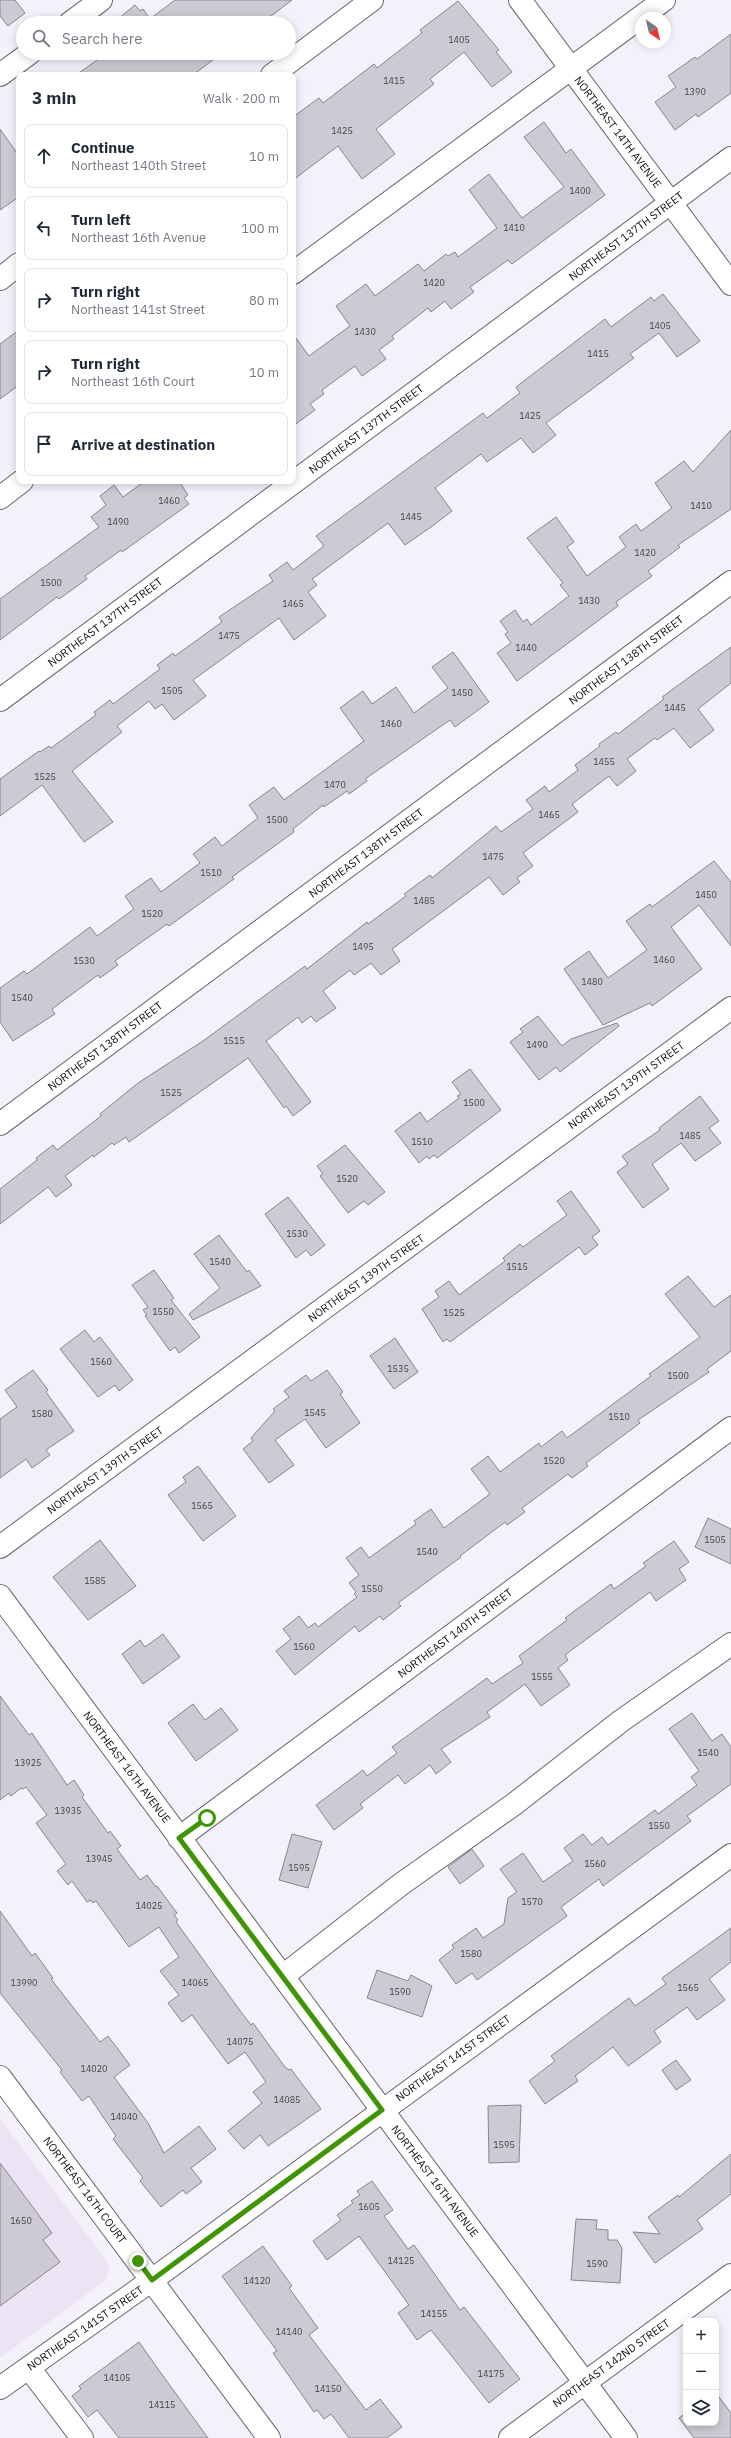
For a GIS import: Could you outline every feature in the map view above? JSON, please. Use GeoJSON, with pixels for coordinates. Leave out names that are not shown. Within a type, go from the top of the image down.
{"type":"FeatureCollection","features":[{"type":"Feature","properties":{"kind":"street"},"geometry":{"type":"LineString","coordinates":[[79,16],[101,0]]}},
{"type":"Feature","properties":{"kind":"street"},"geometry":{"type":"LineString","coordinates":[[296,57],[372,0]]}},
{"type":"Feature","properties":{"kind":"street","name":"NORTHEAST 14TH AVENUE"},"geometry":{"type":"LineString","coordinates":[[520,0],[731,284]]}},
{"type":"Feature","properties":{"kind":"street"},"geometry":{"type":"LineString","coordinates":[[296,271],[664,0]]}},
{"type":"Feature","properties":{"kind":"street"},"geometry":{"type":"LineString","coordinates":[[0,75],[20,60]]}},
{"type":"Feature","properties":{"kind":"street"},"geometry":{"type":"LineString","coordinates":[[276,72],[292,60]]}},
{"type":"Feature","properties":{"kind":"street","name":"NORTHEAST 137TH STREET"},"geometry":{"type":"LineString","coordinates":[[296,481],[731,158]]}},
{"type":"Feature","properties":{"kind":"street"},"geometry":{"type":"LineString","coordinates":[[0,279],[16,266]]}},
{"type":"Feature","properties":{"kind":"street"},"geometry":{"type":"LineString","coordinates":[[0,498],[18,484]]}},
{"type":"Feature","properties":{"kind":"street","name":"NORTHEAST 137TH STREET"},"geometry":{"type":"LineString","coordinates":[[0,700],[292,484]]}},
{"type":"Feature","properties":{"kind":"street","name":"NORTHEAST 138TH STREET"},"geometry":{"type":"LineString","coordinates":[[0,1124],[731,582]]}},
{"type":"Feature","properties":{"kind":"street","name":"NORTHEAST 139TH STREET"},"geometry":{"type":"LineString","coordinates":[[0,1547],[731,1008]]}},
{"type":"Feature","properties":{"kind":"street","name":"NORTHEAST 140TH STREET"},"geometry":{"type":"LineString","coordinates":[[179,1838],[730,1430]]}},
{"type":"Feature","properties":{"kind":"street","name":"NORTHEAST 16TH AVENUE"},"geometry":{"type":"LineString","coordinates":[[0,1596],[626,2438]]}},
{"type":"Feature","properties":{"kind":"street"},"geometry":{"type":"LineString","coordinates":[[283,1976],[400,1885],[513,1805],[621,1721],[731,1644]]}},
{"type":"Feature","properties":{"kind":"street","name":"NORTHEAST 141ST STREET"},"geometry":{"type":"LineString","coordinates":[[0,2388],[152,2280],[731,1855]]}},
{"type":"Feature","properties":{"kind":"street","name":"NORTHEAST 16TH COURT"},"geometry":{"type":"LineString","coordinates":[[0,2077],[269,2438]]}},
{"type":"Feature","properties":{"kind":"street","name":"NORTHEAST 142ND STREET"},"geometry":{"type":"LineString","coordinates":[[510,2438],[731,2275]]}},
{"type":"Feature","properties":{"kind":"street"},"geometry":{"type":"LineString","coordinates":[[29,2368],[82,2438]]}},
{"type":"Feature","properties":{"kind":"shaded area"},"geometry":{"type":"Polygon","coordinates":[[[0,2118],[110,2266],[105,2281],[0,2358],[0,2118]]]}},
{"type":"Feature","properties":{"kind":"building"},"geometry":{"type":"Polygon","coordinates":[[[0,0],[15,0],[25,13],[21,16],[16,16],[16,20],[8,26],[0,16],[0,0]]]}},
{"type":"Feature","properties":{"kind":"building"},"geometry":{"type":"Polygon","coordinates":[[[175,0],[292,0],[271,16],[154,16],[175,0]]]}},
{"type":"Feature","properties":{"kind":"building"},"geometry":{"type":"Polygon","coordinates":[[[458,1],[499,50],[496,52],[512,72],[492,87],[464,52],[430,79],[434,84],[376,129],[395,154],[362,179],[338,146],[296,178],[296,115],[319,98],[323,103],[374,64],[377,68],[422,33],[420,30],[458,1]]]}},
{"type":"Feature","properties":{"kind":"building"},"geometry":{"type":"Polygon","coordinates":[[[135,5],[140,11],[143,9],[148,16],[121,16],[135,5]]]}},
{"type":"Feature","properties":{"kind":"building"},"geometry":{"type":"Polygon","coordinates":[[[731,34],[731,93],[698,117],[696,114],[675,130],[655,102],[676,87],[668,76],[695,57],[697,59],[731,34]]]}},
{"type":"Feature","properties":{"kind":"building"},"geometry":{"type":"Polygon","coordinates":[[[97,60],[213,60],[197,72],[80,72],[97,60]]]}},
{"type":"Feature","properties":{"kind":"building"},"geometry":{"type":"Polygon","coordinates":[[[544,122],[566,153],[571,149],[605,195],[512,264],[508,260],[470,287],[474,292],[451,309],[445,301],[431,312],[428,308],[392,336],[394,339],[379,350],[386,359],[362,376],[355,366],[322,390],[324,394],[310,404],[315,410],[296,424],[296,338],[309,356],[350,326],[336,306],[366,284],[375,296],[418,264],[424,271],[446,254],[448,256],[455,252],[458,257],[497,228],[469,190],[489,174],[522,218],[564,187],[524,137],[544,122]]]}},
{"type":"Feature","properties":{"kind":"building"},"geometry":{"type":"Polygon","coordinates":[[[0,129],[16,152],[16,199],[0,210],[0,129]]]}},
{"type":"Feature","properties":{"kind":"building"},"geometry":{"type":"Polygon","coordinates":[[[663,294],[700,341],[677,357],[659,333],[630,354],[634,358],[546,423],[556,435],[533,453],[521,438],[487,462],[481,454],[435,488],[452,511],[431,527],[405,545],[388,523],[312,579],[317,585],[308,592],[326,616],[294,640],[279,618],[193,680],[206,696],[174,720],[162,704],[155,709],[149,701],[117,726],[122,732],[72,771],[113,822],[84,842],[42,785],[0,816],[0,779],[39,751],[40,752],[49,746],[51,748],[96,715],[94,712],[110,700],[113,704],[160,669],[157,665],[173,653],[175,656],[222,622],[219,617],[273,581],[269,575],[287,562],[293,570],[324,546],[316,536],[483,413],[487,418],[520,393],[516,387],[605,319],[611,327],[651,297],[654,301],[663,294]]]}},
{"type":"Feature","properties":{"kind":"building"},"geometry":{"type":"Polygon","coordinates":[[[16,332],[16,387],[0,399],[0,344],[16,332]]]}},
{"type":"Feature","properties":{"kind":"building"},"geometry":{"type":"Polygon","coordinates":[[[731,430],[731,509],[678,545],[680,547],[648,571],[652,576],[616,602],[618,606],[517,681],[497,653],[511,643],[505,634],[508,632],[500,621],[515,610],[523,622],[527,619],[531,625],[569,596],[560,585],[563,583],[527,538],[556,517],[574,542],[567,547],[587,576],[626,547],[619,537],[636,524],[641,531],[672,508],[655,483],[684,461],[693,472],[731,430]]]}},
{"type":"Feature","properties":{"kind":"building"},"geometry":{"type":"Polygon","coordinates":[[[141,484],[181,484],[188,495],[184,498],[189,504],[122,552],[121,550],[85,576],[87,579],[59,599],[57,597],[0,640],[0,599],[99,527],[91,517],[106,505],[100,496],[114,485],[123,497],[141,484]]]}},
{"type":"Feature","properties":{"kind":"building"},"geometry":{"type":"Polygon","coordinates":[[[731,647],[731,683],[698,709],[714,730],[690,748],[674,728],[657,740],[655,738],[627,759],[636,771],[617,786],[609,776],[572,804],[578,812],[523,853],[533,866],[517,878],[520,882],[503,895],[489,877],[392,949],[400,961],[381,975],[371,963],[354,975],[350,970],[323,991],[336,1008],[316,1022],[311,1016],[302,1023],[298,1017],[266,1041],[311,1102],[293,1116],[286,1106],[284,1108],[248,1058],[129,1142],[126,1137],[114,1145],[112,1143],[94,1157],[93,1155],[65,1176],[72,1185],[56,1197],[48,1187],[0,1224],[0,1189],[37,1160],[36,1158],[53,1145],[57,1150],[101,1116],[100,1114],[138,1083],[203,1041],[305,966],[307,969],[367,922],[368,924],[406,896],[404,894],[430,875],[432,878],[496,826],[501,832],[533,809],[526,800],[545,786],[549,792],[578,770],[575,765],[600,746],[599,744],[616,732],[618,734],[664,699],[662,697],[731,647]]]}},
{"type":"Feature","properties":{"kind":"building"},"geometry":{"type":"Polygon","coordinates":[[[453,652],[489,702],[455,727],[450,720],[365,779],[367,781],[349,794],[347,791],[324,807],[323,805],[293,829],[294,832],[232,877],[234,879],[169,926],[167,924],[115,961],[118,965],[100,978],[98,975],[52,1009],[55,1014],[13,1041],[0,1022],[0,988],[24,971],[27,974],[90,927],[97,936],[134,909],[125,896],[151,878],[161,892],[200,863],[193,854],[215,837],[222,846],[258,818],[249,805],[274,787],[284,800],[364,741],[340,708],[363,691],[372,704],[396,687],[414,713],[448,688],[432,667],[453,652]]]}},
{"type":"Feature","properties":{"kind":"building"},"geometry":{"type":"Polygon","coordinates":[[[714,861],[731,882],[731,946],[699,905],[671,927],[702,969],[652,1006],[650,1003],[603,1025],[564,969],[589,951],[608,978],[647,950],[626,921],[650,904],[652,907],[714,861]]]}},
{"type":"Feature","properties":{"kind":"building"},"geometry":{"type":"Polygon","coordinates":[[[538,1016],[562,1046],[571,1039],[617,1023],[619,1026],[560,1072],[556,1067],[539,1080],[510,1042],[523,1032],[520,1029],[538,1016]]]}},
{"type":"Feature","properties":{"kind":"building"},"geometry":{"type":"Polygon","coordinates":[[[470,1069],[501,1110],[437,1158],[434,1155],[429,1159],[427,1156],[419,1163],[395,1131],[420,1112],[427,1122],[459,1098],[457,1096],[461,1094],[452,1082],[470,1069]]]}},
{"type":"Feature","properties":{"kind":"building"},"geometry":{"type":"Polygon","coordinates":[[[700,1096],[719,1121],[709,1128],[721,1143],[695,1161],[681,1143],[652,1164],[669,1189],[643,1208],[617,1172],[628,1164],[622,1156],[660,1130],[659,1128],[700,1096]]]}},
{"type":"Feature","properties":{"kind":"building"},"geometry":{"type":"Polygon","coordinates":[[[345,1145],[385,1192],[368,1205],[364,1201],[348,1213],[320,1176],[323,1174],[317,1166],[345,1145]]]}},
{"type":"Feature","properties":{"kind":"building"},"geometry":{"type":"Polygon","coordinates":[[[571,1191],[600,1231],[592,1237],[598,1245],[585,1255],[579,1247],[450,1342],[447,1339],[443,1342],[422,1309],[439,1297],[435,1291],[449,1281],[459,1295],[505,1261],[503,1258],[520,1244],[523,1247],[567,1215],[557,1201],[571,1191]]]}},
{"type":"Feature","properties":{"kind":"building"},"geometry":{"type":"Polygon","coordinates":[[[288,1197],[325,1245],[311,1256],[306,1250],[296,1258],[265,1214],[288,1197]]]}},
{"type":"Feature","properties":{"kind":"building"},"geometry":{"type":"Polygon","coordinates":[[[219,1235],[247,1272],[249,1270],[261,1286],[193,1320],[189,1314],[220,1288],[194,1254],[219,1235]]]}},
{"type":"Feature","properties":{"kind":"building"},"geometry":{"type":"Polygon","coordinates":[[[154,1270],[174,1298],[171,1300],[200,1337],[179,1353],[175,1347],[170,1351],[145,1316],[147,1315],[143,1310],[148,1307],[132,1285],[154,1270]]]}},
{"type":"Feature","properties":{"kind":"building"},"geometry":{"type":"Polygon","coordinates":[[[688,1276],[714,1307],[731,1295],[731,1351],[707,1369],[709,1372],[638,1420],[640,1423],[586,1463],[588,1466],[572,1478],[568,1474],[522,1508],[525,1512],[507,1525],[505,1522],[460,1556],[461,1557],[398,1603],[401,1606],[383,1620],[380,1616],[359,1632],[355,1626],[295,1675],[276,1651],[291,1639],[283,1629],[299,1616],[308,1628],[315,1623],[318,1627],[357,1597],[354,1594],[356,1592],[349,1583],[359,1575],[346,1558],[361,1547],[369,1558],[416,1524],[414,1521],[431,1509],[444,1528],[490,1494],[471,1469],[488,1456],[500,1472],[539,1443],[541,1447],[562,1431],[567,1438],[651,1376],[649,1374],[700,1337],[665,1294],[688,1276]]]}},
{"type":"Feature","properties":{"kind":"building"},"geometry":{"type":"Polygon","coordinates":[[[85,1330],[94,1342],[100,1337],[133,1380],[119,1391],[115,1385],[98,1397],[60,1349],[85,1330]]]}},
{"type":"Feature","properties":{"kind":"building"},"geometry":{"type":"Polygon","coordinates":[[[395,1338],[418,1372],[394,1389],[370,1356],[395,1338]]]}},
{"type":"Feature","properties":{"kind":"building"},"geometry":{"type":"Polygon","coordinates":[[[33,1370],[48,1390],[46,1392],[74,1431],[46,1450],[50,1455],[32,1468],[26,1459],[0,1478],[0,1419],[17,1407],[5,1390],[33,1370]]]}},
{"type":"Feature","properties":{"kind":"building"},"geometry":{"type":"Polygon","coordinates":[[[327,1370],[343,1392],[340,1394],[360,1423],[326,1448],[305,1419],[275,1440],[294,1465],[269,1483],[243,1449],[253,1441],[251,1438],[275,1411],[273,1409],[289,1397],[284,1391],[306,1375],[311,1381],[327,1370]]]}},
{"type":"Feature","properties":{"kind":"building"},"geometry":{"type":"Polygon","coordinates":[[[198,1466],[236,1516],[203,1541],[168,1495],[186,1482],[183,1477],[198,1466]]]}},
{"type":"Feature","properties":{"kind":"building"},"geometry":{"type":"Polygon","coordinates":[[[708,1518],[731,1529],[731,1564],[695,1547],[708,1518]]]}},
{"type":"Feature","properties":{"kind":"building"},"geometry":{"type":"Polygon","coordinates":[[[100,1540],[136,1586],[88,1620],[53,1577],[100,1540]]]}},
{"type":"Feature","properties":{"kind":"building"},"geometry":{"type":"Polygon","coordinates":[[[674,1541],[689,1562],[679,1569],[686,1580],[656,1601],[650,1592],[565,1655],[568,1660],[558,1668],[570,1685],[541,1706],[525,1684],[487,1712],[490,1717],[441,1749],[451,1762],[436,1774],[430,1765],[405,1784],[398,1775],[360,1804],[363,1808],[334,1830],[316,1805],[363,1770],[367,1776],[397,1753],[392,1747],[487,1678],[492,1684],[523,1663],[519,1656],[567,1620],[565,1618],[611,1584],[614,1589],[646,1566],[643,1563],[674,1541]]]}},
{"type":"Feature","properties":{"kind":"building"},"geometry":{"type":"Polygon","coordinates":[[[163,1634],[180,1657],[143,1684],[122,1654],[140,1640],[145,1647],[163,1634]]]}},
{"type":"Feature","properties":{"kind":"building"},"geometry":{"type":"Polygon","coordinates":[[[0,1696],[29,1735],[32,1733],[67,1785],[74,1780],[84,1795],[82,1797],[108,1833],[110,1831],[121,1846],[117,1849],[140,1880],[147,1875],[156,1887],[157,1886],[177,1913],[174,1915],[178,1920],[176,1922],[241,2012],[251,2025],[253,2023],[285,2067],[289,2070],[291,2069],[321,2109],[268,2146],[260,2135],[244,2149],[228,2131],[262,2103],[253,2092],[266,2082],[245,2052],[228,2064],[192,2015],[182,2022],[168,2003],[179,1995],[160,1971],[179,1957],[159,1927],[129,1947],[96,1901],[93,1903],[91,1900],[87,1902],[72,1881],[68,1885],[57,1871],[66,1864],[36,1823],[47,1815],[26,1787],[23,1789],[21,1788],[11,1796],[9,1793],[0,1800],[0,1696]]]}},
{"type":"Feature","properties":{"kind":"building"},"geometry":{"type":"Polygon","coordinates":[[[193,1704],[205,1720],[221,1708],[238,1730],[196,1761],[168,1723],[193,1704]]]}},
{"type":"Feature","properties":{"kind":"building"},"geometry":{"type":"Polygon","coordinates":[[[692,1713],[712,1741],[722,1734],[731,1747],[731,1784],[687,1816],[691,1821],[603,1886],[599,1879],[561,1907],[567,1916],[477,1980],[472,1973],[456,1984],[439,1960],[454,1948],[452,1945],[476,1928],[483,1938],[504,1924],[508,1898],[517,1892],[500,1869],[523,1853],[543,1882],[573,1861],[564,1848],[583,1834],[592,1845],[602,1837],[608,1845],[655,1810],[658,1814],[697,1785],[691,1777],[699,1771],[669,1729],[692,1713]]]}},
{"type":"Feature","properties":{"kind":"building"},"geometry":{"type":"Polygon","coordinates":[[[292,1834],[322,1842],[308,1888],[279,1880],[292,1834]]]}},
{"type":"Feature","properties":{"kind":"building"},"geometry":{"type":"Polygon","coordinates":[[[472,1849],[484,1866],[460,1884],[448,1867],[472,1849]]]}},
{"type":"Feature","properties":{"kind":"building"},"geometry":{"type":"Polygon","coordinates":[[[0,1911],[32,1956],[35,1953],[53,1978],[51,1979],[100,2042],[108,2036],[130,2065],[114,2077],[148,2123],[164,2153],[199,2126],[216,2149],[191,2168],[202,2182],[186,2194],[183,2190],[161,2207],[140,2181],[143,2178],[113,2139],[116,2136],[89,2096],[82,2101],[60,2072],[62,2070],[0,1993],[0,1911]]]}},
{"type":"Feature","properties":{"kind":"building"},"geometry":{"type":"Polygon","coordinates":[[[731,1928],[731,1962],[709,1979],[725,2000],[697,2020],[687,2007],[654,2031],[661,2042],[628,2066],[613,2047],[575,2076],[578,2081],[545,2104],[529,2081],[555,2061],[551,2056],[629,1998],[635,2006],[666,1984],[662,1978],[731,1928]]]}},
{"type":"Feature","properties":{"kind":"building"},"geometry":{"type":"Polygon","coordinates":[[[377,1970],[408,1981],[411,1975],[432,1986],[422,2017],[367,1998],[377,1970]]]}},
{"type":"Feature","properties":{"kind":"building"},"geometry":{"type":"Polygon","coordinates":[[[676,2060],[691,2080],[676,2090],[662,2070],[676,2060]]]}},
{"type":"Feature","properties":{"kind":"building"},"geometry":{"type":"Polygon","coordinates":[[[521,2105],[519,2162],[489,2163],[488,2106],[521,2105]]]}},
{"type":"Feature","properties":{"kind":"building"},"geometry":{"type":"Polygon","coordinates":[[[731,2154],[731,2194],[697,2220],[703,2229],[655,2263],[633,2232],[660,2234],[648,2217],[678,2195],[679,2197],[731,2154]]]}},
{"type":"Feature","properties":{"kind":"building"},"geometry":{"type":"Polygon","coordinates":[[[0,2163],[52,2233],[43,2240],[60,2262],[0,2306],[0,2163]]]}},
{"type":"Feature","properties":{"kind":"building"},"geometry":{"type":"Polygon","coordinates":[[[372,2181],[393,2210],[384,2216],[408,2249],[414,2245],[460,2310],[464,2307],[520,2379],[489,2403],[431,2330],[417,2340],[398,2313],[409,2305],[359,2236],[327,2260],[313,2241],[341,2220],[337,2215],[353,2203],[351,2201],[360,2195],[357,2191],[372,2181]]]}},
{"type":"Feature","properties":{"kind":"building"},"geometry":{"type":"Polygon","coordinates":[[[576,2219],[597,2220],[596,2229],[608,2230],[608,2240],[617,2240],[622,2248],[620,2283],[571,2280],[576,2219]]]}},
{"type":"Feature","properties":{"kind":"building"},"geometry":{"type":"Polygon","coordinates":[[[263,2246],[292,2286],[289,2288],[318,2328],[309,2335],[366,2410],[380,2399],[402,2427],[387,2438],[349,2438],[331,2414],[324,2419],[317,2410],[314,2412],[273,2353],[277,2351],[222,2276],[263,2246]]]}},
{"type":"Feature","properties":{"kind":"building"},"geometry":{"type":"Polygon","coordinates":[[[139,2342],[208,2438],[119,2438],[97,2410],[88,2417],[72,2396],[81,2389],[79,2386],[139,2342]]]}},
{"type":"Feature","properties":{"kind":"building"},"geometry":{"type":"Polygon","coordinates":[[[719,2397],[731,2413],[731,2438],[694,2438],[685,2426],[719,2426],[719,2397]]]}},
{"type":"Feature","properties":{"kind":"building"},"geometry":{"type":"Polygon","coordinates":[[[683,2415],[683,2423],[679,2418],[683,2415]]]}},
{"type":"Feature","properties":{"kind":"route"},"geometry":{"type":"LineString","coordinates":[[138,2261],[152,2280],[382,2110],[275,1964],[179,1838],[207,1818]]}}]}
